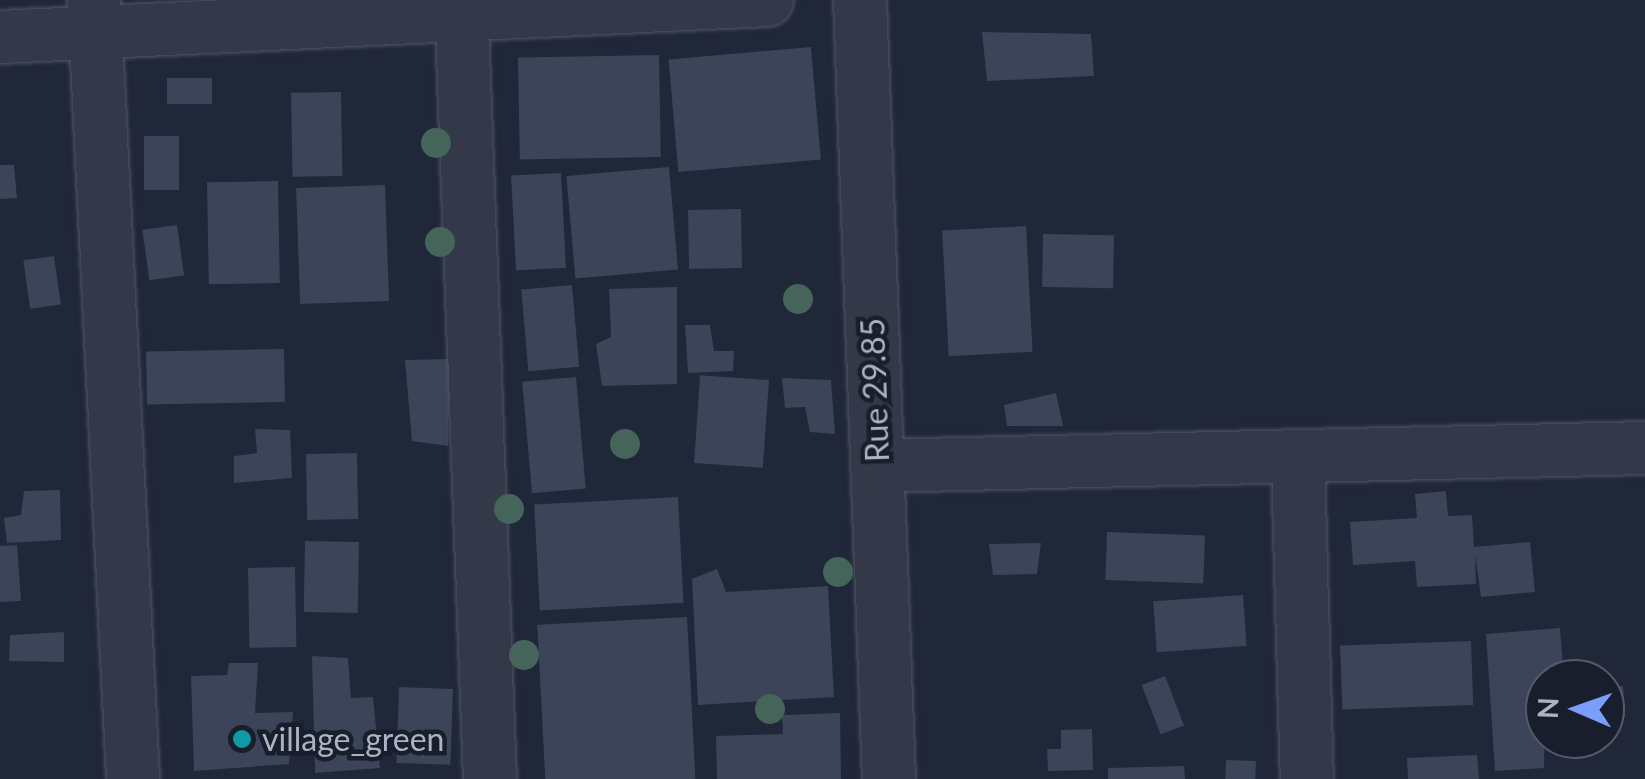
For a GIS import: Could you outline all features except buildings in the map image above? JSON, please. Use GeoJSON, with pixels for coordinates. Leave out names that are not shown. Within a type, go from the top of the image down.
{"type":"FeatureCollection","features":[{"type":"Feature","properties":{"kind":"street"},"geometry":{"type":"LineString","coordinates":[[0,37],[95,16],[767,0]]}},
{"type":"Feature","properties":{"kind":"street","name":"Rue 29.85"},"geometry":{"type":"LineString","coordinates":[[860,0],[890,779]]}},
{"type":"Feature","properties":{"kind":"street"},"geometry":{"type":"LineString","coordinates":[[461,7],[490,779]]}},
{"type":"Feature","properties":{"kind":"street"},"geometry":{"type":"LineString","coordinates":[[95,16],[133,779]]}},
{"type":"Feature","properties":{"kind":"street"},"geometry":{"type":"LineString","coordinates":[[878,466],[1298,462],[1645,448]]}},
{"type":"Feature","properties":{"kind":"street"},"geometry":{"type":"LineString","coordinates":[[1298,462],[1307,779]]}},
{"type":"Feature","properties":{"kind":"place","name":"village_green"},"geometry":{"type":"Point","coordinates":[242,739]}}]}
